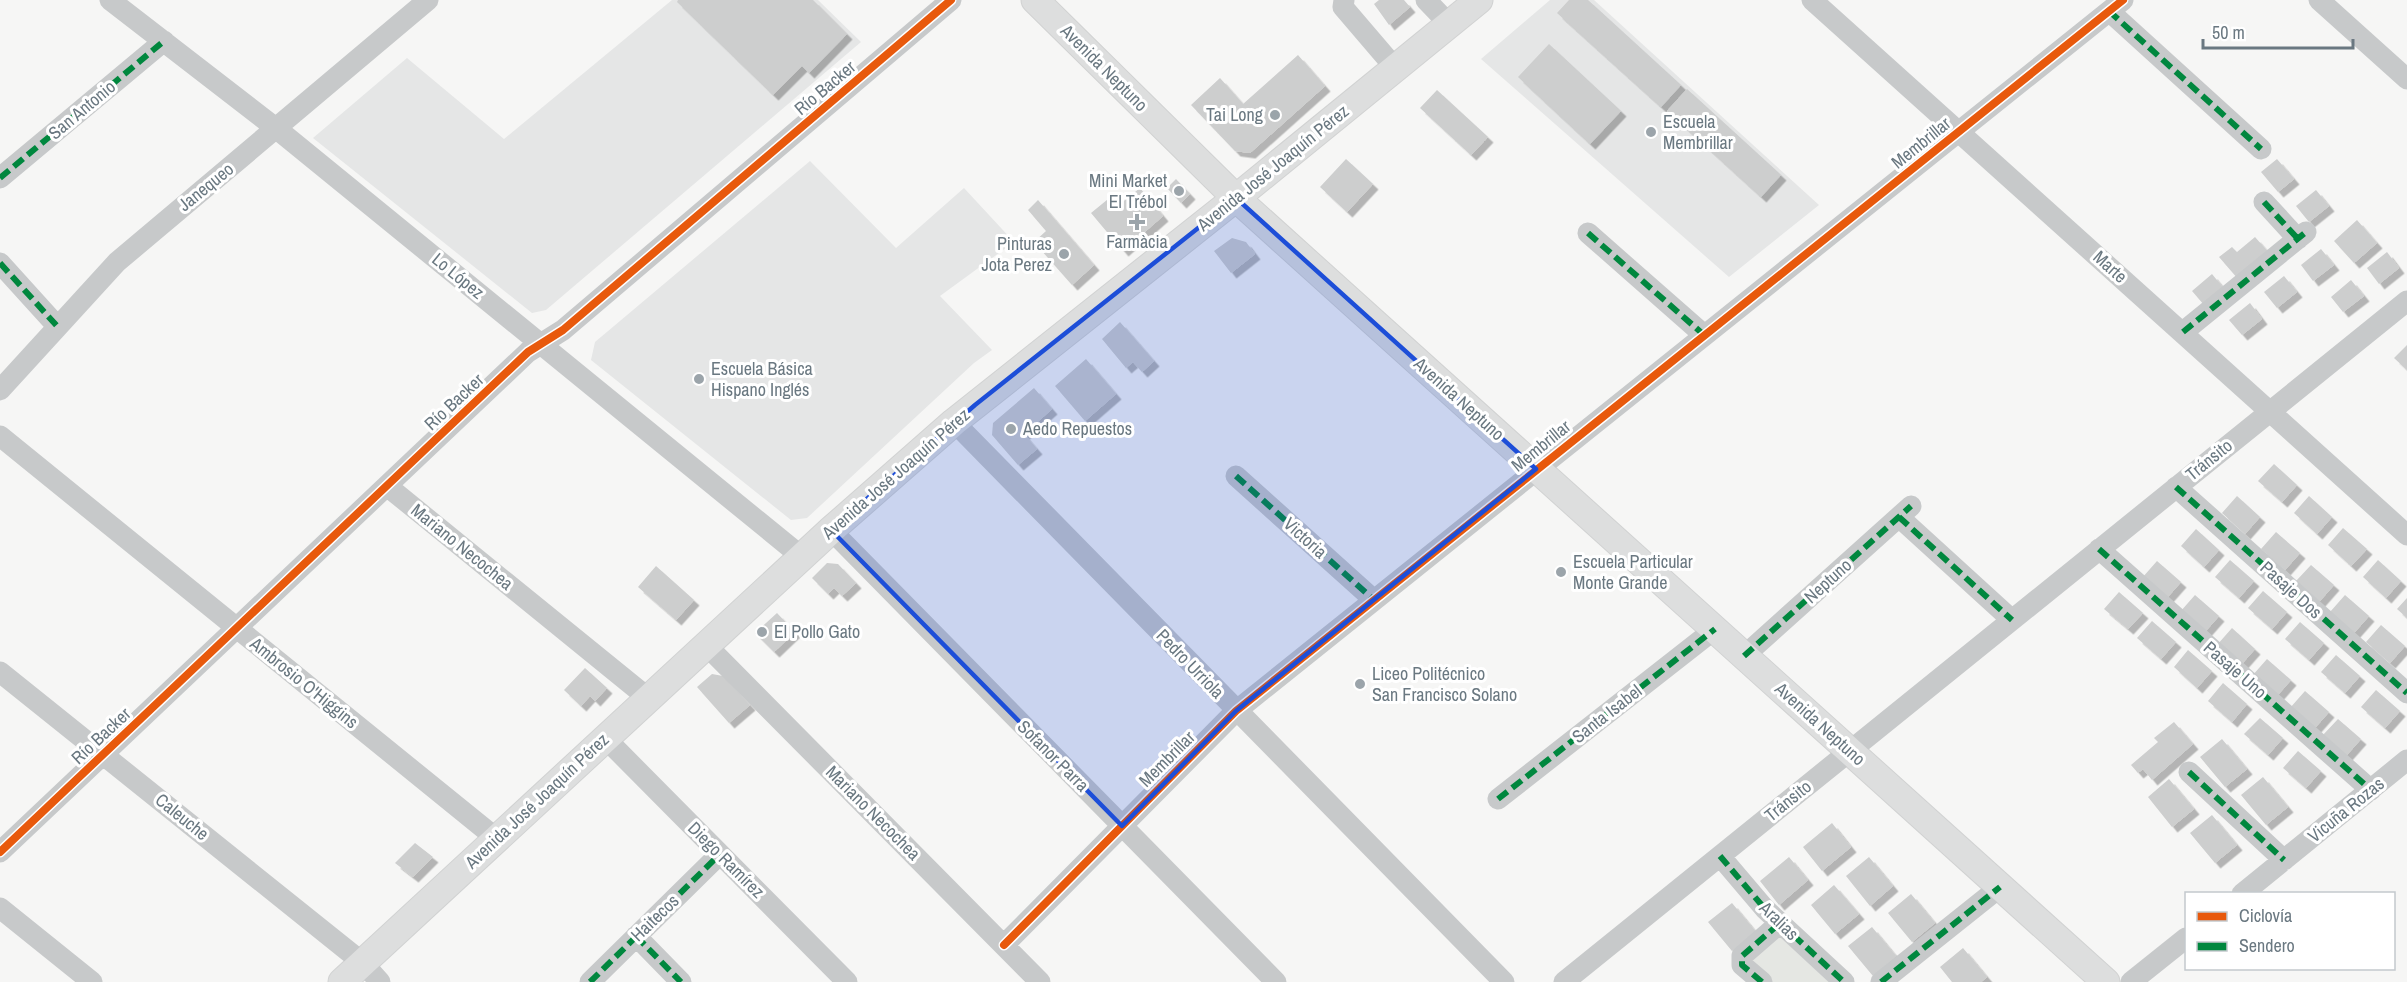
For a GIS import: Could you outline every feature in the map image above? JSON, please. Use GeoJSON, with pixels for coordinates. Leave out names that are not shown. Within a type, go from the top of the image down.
{"type":"FeatureCollection","features":[{"type":"Feature","properties":{"kind":"main road","name":"Avenida Neptuno"},"geometry":{"type":"LineString","coordinates":[[1035,0],[1236,198],[2106,982]]}},
{"type":"Feature","properties":{"kind":"main road","name":"Avenida José Joaquín Pérez"},"geometry":{"type":"LineString","coordinates":[[342,982],[371,972],[497,839],[831,530],[954,422],[1236,198],[1479,0]]}},
{"type":"Feature","properties":{"kind":"street","name":"Lo López"},"geometry":{"type":"LineString","coordinates":[[111,0],[277,129],[802,557]]}},
{"type":"Feature","properties":{"kind":"street","name":"Janequeo"},"geometry":{"type":"LineString","coordinates":[[0,390],[117,262],[428,0]]}},
{"type":"Feature","properties":{"kind":"street","name":"Río Backer"},"geometry":{"type":"LineString","coordinates":[[0,852],[528,352],[563,330],[951,0]]}},
{"type":"Feature","properties":{"kind":"street"},"geometry":{"type":"LineString","coordinates":[[1344,0],[1343,7],[1396,69]]}},
{"type":"Feature","properties":{"kind":"street"},"geometry":{"type":"LineString","coordinates":[[1426,0],[1449,24]]}},
{"type":"Feature","properties":{"kind":"street","name":"Marte"},"geometry":{"type":"LineString","coordinates":[[1812,0],[2407,535]]}},
{"type":"Feature","properties":{"kind":"street"},"geometry":{"type":"LineString","coordinates":[[2319,0],[2407,79]]}},
{"type":"Feature","properties":{"kind":"street","name":"Membrillar"},"geometry":{"type":"LineString","coordinates":[[1004,945],[1236,711],[2116,6],[2261,149]]}},
{"type":"Feature","properties":{"kind":"street","name":"San Antonio"},"geometry":{"type":"LineString","coordinates":[[0,178],[164,41]]}},
{"type":"Feature","properties":{"kind":"street"},"geometry":{"type":"LineString","coordinates":[[2183,332],[2302,236],[2264,202]]}},
{"type":"Feature","properties":{"kind":"street"},"geometry":{"type":"LineString","coordinates":[[1588,232],[1704,335]]}},
{"type":"Feature","properties":{"kind":"street"},"geometry":{"type":"LineString","coordinates":[[0,263],[57,326]]}},
{"type":"Feature","properties":{"kind":"street","name":"Tránsito"},"geometry":{"type":"LineString","coordinates":[[1564,982],[2407,301]]}},
{"type":"Feature","properties":{"kind":"street","name":"Pedro Urriola"},"geometry":{"type":"LineString","coordinates":[[954,422],[1504,982]]}},
{"type":"Feature","properties":{"kind":"street","name":"Ambrosio O'Higgins"},"geometry":{"type":"LineString","coordinates":[[0,436],[497,839]]}},
{"type":"Feature","properties":{"kind":"street","name":"Victoria"},"geometry":{"type":"LineString","coordinates":[[1236,476],[1374,600]]}},
{"type":"Feature","properties":{"kind":"street","name":"Mariano Necochea"},"geometry":{"type":"LineString","coordinates":[[387,486],[648,698]]}},
{"type":"Feature","properties":{"kind":"street","name":"Pasaje Dos"},"geometry":{"type":"LineString","coordinates":[[2176,487],[2407,693]]}},
{"type":"Feature","properties":{"kind":"street","name":"Neptuno"},"geometry":{"type":"LineString","coordinates":[[1744,656],[1905,511],[2012,620]]}},
{"type":"Feature","properties":{"kind":"street","name":"Sofanor Parra"},"geometry":{"type":"LineString","coordinates":[[831,530],[1276,982]]}},
{"type":"Feature","properties":{"kind":"street","name":"Pasaje Uno"},"geometry":{"type":"LineString","coordinates":[[2099,549],[2371,790]]}},
{"type":"Feature","properties":{"kind":"street","name":"Santa Isabel"},"geometry":{"type":"LineString","coordinates":[[1498,798],[1715,629]]}},
{"type":"Feature","properties":{"kind":"street","name":"Mariano Necochea"},"geometry":{"type":"LineString","coordinates":[[706,645],[1040,982]]}},
{"type":"Feature","properties":{"kind":"street","name":"Caleuche"},"geometry":{"type":"LineString","coordinates":[[0,672],[371,972]]}},
{"type":"Feature","properties":{"kind":"street","name":"Diego Ramírez"},"geometry":{"type":"LineString","coordinates":[[605,738],[847,982]]}},
{"type":"Feature","properties":{"kind":"street","name":"Vicuña Rozas"},"geometry":{"type":"LineString","coordinates":[[2244,892],[2407,760]]}},
{"type":"Feature","properties":{"kind":"street"},"geometry":{"type":"LineString","coordinates":[[2189,772],[2284,860]]}},
{"type":"Feature","properties":{"kind":"street","name":"Haitecos"},"geometry":{"type":"LineString","coordinates":[[590,982],[720,854]]}},
{"type":"Feature","properties":{"kind":"street","name":"Aralias"},"geometry":{"type":"LineString","coordinates":[[1720,856],[1780,923],[1844,982]]}},
{"type":"Feature","properties":{"kind":"street"},"geometry":{"type":"LineString","coordinates":[[1881,982],[2001,886]]}},
{"type":"Feature","properties":{"kind":"street"},"geometry":{"type":"LineString","coordinates":[[0,908],[92,982]]}},
{"type":"Feature","properties":{"kind":"street"},"geometry":{"type":"LineString","coordinates":[[1762,982],[1742,965],[1742,957],[1780,923]]}},
{"type":"Feature","properties":{"kind":"street"},"geometry":{"type":"LineString","coordinates":[[636,936],[681,982]]}},
{"type":"Feature","properties":{"kind":"street"},"geometry":{"type":"LineString","coordinates":[[2131,982],[2185,940]]}},
{"type":"Feature","properties":{"kind":"highlighted area"},"geometry":{"type":"Polygon","coordinates":[[[1236,198],[1536,469],[1236,711],[1122,826],[831,530],[975,405],[1236,198]]]}},
{"type":"Feature","properties":{"kind":"shaded area"},"geometry":{"type":"Polygon","coordinates":[[[672,0],[818,0],[861,42],[546,310],[532,313],[313,138],[407,58],[504,139],[672,0]]]}},
{"type":"Feature","properties":{"kind":"shaded area","name":"Escuela Membrillar"},"geometry":{"type":"Polygon","coordinates":[[[1550,0],[1594,0],[1819,205],[1729,277],[1481,59],[1550,0]]]}},
{"type":"Feature","properties":{"kind":"shaded area"},"geometry":{"type":"Polygon","coordinates":[[[810,161],[896,248],[964,188],[1014,242],[940,296],[992,350],[974,363],[807,518],[791,520],[591,360],[595,342],[810,161]]]}},
{"type":"Feature","properties":{"kind":"shaded area"},"geometry":{"type":"Polygon","coordinates":[[[1777,934],[1829,982],[1770,982],[1749,963],[1777,934]]]}},
{"type":"Feature","properties":{"kind":"building"},"geometry":{"type":"Polygon","coordinates":[[[678,0],[813,0],[847,34],[809,73],[802,66],[773,95],[677,2],[678,0]]]}},
{"type":"Feature","properties":{"kind":"building"},"geometry":{"type":"Polygon","coordinates":[[[1379,0],[1404,0],[1410,7],[1389,25],[1374,4],[1379,0]]]}},
{"type":"Feature","properties":{"kind":"building"},"geometry":{"type":"Polygon","coordinates":[[[1569,0],[1588,0],[1681,85],[1661,107],[1557,13],[1569,0]]]}},
{"type":"Feature","properties":{"kind":"building"},"geometry":{"type":"Polygon","coordinates":[[[1549,44],[1621,111],[1590,144],[1518,77],[1549,44]]]}},
{"type":"Feature","properties":{"kind":"building"},"geometry":{"type":"Polygon","coordinates":[[[1298,55],[1325,86],[1250,153],[1235,151],[1191,105],[1220,78],[1243,104],[1298,55]]]}},
{"type":"Feature","properties":{"kind":"building"},"geometry":{"type":"Polygon","coordinates":[[[1687,89],[1781,175],[1761,197],[1667,111],[1687,89]]]}},
{"type":"Feature","properties":{"kind":"building"},"geometry":{"type":"Polygon","coordinates":[[[1437,90],[1488,137],[1471,155],[1420,108],[1437,90]]]}},
{"type":"Feature","properties":{"kind":"building"},"geometry":{"type":"Polygon","coordinates":[[[1346,159],[1373,184],[1347,212],[1320,187],[1346,159]]]}},
{"type":"Feature","properties":{"kind":"building"},"geometry":{"type":"Polygon","coordinates":[[[2277,159],[2294,179],[2278,192],[2261,172],[2277,159]]]}},
{"type":"Feature","properties":{"kind":"building","name":"Mini Market El Trébol"},"geometry":{"type":"Polygon","coordinates":[[[1176,179],[1190,194],[1181,203],[1167,188],[1176,179]]]}},
{"type":"Feature","properties":{"kind":"building"},"geometry":{"type":"Polygon","coordinates":[[[1140,188],[1163,216],[1123,251],[1091,213],[1113,195],[1120,204],[1140,188]]]}},
{"type":"Feature","properties":{"kind":"building"},"geometry":{"type":"Polygon","coordinates":[[[2316,190],[2329,206],[2309,222],[2296,206],[2316,190]]]}},
{"type":"Feature","properties":{"kind":"building","name":"Pinturas Jota Perez"},"geometry":{"type":"Polygon","coordinates":[[[1038,200],[1094,265],[1072,285],[1034,242],[1046,231],[1028,210],[1038,200]]]}},
{"type":"Feature","properties":{"kind":"building"},"geometry":{"type":"Polygon","coordinates":[[[2357,220],[2377,243],[2354,263],[2334,241],[2357,220]]]}},
{"type":"Feature","properties":{"kind":"building"},"geometry":{"type":"Polygon","coordinates":[[[2255,237],[2270,254],[2239,280],[2219,257],[2232,247],[2237,252],[2255,237]]]}},
{"type":"Feature","properties":{"kind":"building"},"geometry":{"type":"Polygon","coordinates":[[[1232,238],[1246,242],[1255,254],[1231,273],[1214,251],[1232,238]]]}},
{"type":"Feature","properties":{"kind":"building"},"geometry":{"type":"Polygon","coordinates":[[[2321,249],[2334,265],[2313,281],[2301,265],[2321,249]]]}},
{"type":"Feature","properties":{"kind":"building"},"geometry":{"type":"Polygon","coordinates":[[[2387,252],[2399,268],[2379,284],[2367,268],[2387,252]]]}},
{"type":"Feature","properties":{"kind":"building"},"geometry":{"type":"Polygon","coordinates":[[[2212,274],[2225,290],[2205,306],[2192,291],[2212,274]]]}},
{"type":"Feature","properties":{"kind":"building"},"geometry":{"type":"Polygon","coordinates":[[[2284,276],[2297,292],[2277,308],[2264,292],[2284,276]]]}},
{"type":"Feature","properties":{"kind":"building"},"geometry":{"type":"Polygon","coordinates":[[[2351,280],[2364,296],[2343,312],[2331,297],[2351,280]]]}},
{"type":"Feature","properties":{"kind":"building"},"geometry":{"type":"Polygon","coordinates":[[[2250,303],[2262,319],[2242,335],[2229,320],[2250,303]]]}},
{"type":"Feature","properties":{"kind":"building"},"geometry":{"type":"Polygon","coordinates":[[[1120,322],[1154,361],[1142,372],[1133,362],[1126,368],[1102,339],[1120,322]]]}},
{"type":"Feature","properties":{"kind":"building"},"geometry":{"type":"Polygon","coordinates":[[[2407,345],[2407,370],[2394,358],[2407,345]]]}},
{"type":"Feature","properties":{"kind":"building"},"geometry":{"type":"Polygon","coordinates":[[[1086,359],[1116,394],[1085,421],[1055,386],[1086,359]]]}},
{"type":"Feature","properties":{"kind":"building","name":"Aedo Repuestos"},"geometry":{"type":"Polygon","coordinates":[[[1034,388],[1052,409],[1024,434],[1037,449],[1018,465],[992,435],[993,423],[1034,388]]]}},
{"type":"Feature","properties":{"kind":"building"},"geometry":{"type":"Polygon","coordinates":[[[2274,464],[2297,485],[2282,502],[2258,481],[2274,464]]]}},
{"type":"Feature","properties":{"kind":"building"},"geometry":{"type":"Polygon","coordinates":[[[2237,496],[2260,517],[2245,534],[2222,513],[2237,496]]]}},
{"type":"Feature","properties":{"kind":"building"},"geometry":{"type":"Polygon","coordinates":[[[2309,496],[2332,517],[2317,534],[2294,513],[2309,496]]]}},
{"type":"Feature","properties":{"kind":"building"},"geometry":{"type":"Polygon","coordinates":[[[2343,528],[2367,549],[2351,566],[2328,545],[2343,528]]]}},
{"type":"Feature","properties":{"kind":"building"},"geometry":{"type":"Polygon","coordinates":[[[2196,529],[2219,550],[2204,567],[2181,546],[2196,529]]]}},
{"type":"Feature","properties":{"kind":"building"},"geometry":{"type":"Polygon","coordinates":[[[2276,532],[2300,553],[2285,570],[2261,549],[2276,532]]]}},
{"type":"Feature","properties":{"kind":"building"},"geometry":{"type":"Polygon","coordinates":[[[2230,560],[2254,581],[2239,598],[2215,577],[2230,560]]]}},
{"type":"Feature","properties":{"kind":"building"},"geometry":{"type":"Polygon","coordinates":[[[2378,560],[2401,581],[2386,598],[2363,577],[2378,560]]]}},
{"type":"Feature","properties":{"kind":"building"},"geometry":{"type":"Polygon","coordinates":[[[2157,561],[2181,582],[2166,599],[2142,578],[2157,561]]]}},
{"type":"Feature","properties":{"kind":"building"},"geometry":{"type":"Polygon","coordinates":[[[827,563],[838,564],[856,583],[842,596],[834,588],[828,594],[812,578],[827,563]]]}},
{"type":"Feature","properties":{"kind":"building"},"geometry":{"type":"Polygon","coordinates":[[[2311,565],[2334,585],[2319,602],[2296,581],[2311,565]]]}},
{"type":"Feature","properties":{"kind":"building"},"geometry":{"type":"Polygon","coordinates":[[[656,566],[694,600],[676,620],[638,587],[656,566]]]}},
{"type":"Feature","properties":{"kind":"building"},"geometry":{"type":"Polygon","coordinates":[[[2263,591],[2287,612],[2272,629],[2248,608],[2263,591]]]}},
{"type":"Feature","properties":{"kind":"building"},"geometry":{"type":"Polygon","coordinates":[[[2119,592],[2143,613],[2128,629],[2104,609],[2119,592]]]}},
{"type":"Feature","properties":{"kind":"building"},"geometry":{"type":"Polygon","coordinates":[[[2195,595],[2219,616],[2204,633],[2180,612],[2195,595]]]}},
{"type":"Feature","properties":{"kind":"building"},"geometry":{"type":"Polygon","coordinates":[[[2345,595],[2369,616],[2354,633],[2330,612],[2345,595]]]}},
{"type":"Feature","properties":{"kind":"building"},"geometry":{"type":"Polygon","coordinates":[[[2407,598],[2407,618],[2397,609],[2407,598]]]}},
{"type":"Feature","properties":{"kind":"building"},"geometry":{"type":"Polygon","coordinates":[[[777,613],[795,632],[774,652],[755,633],[777,613]]]}},
{"type":"Feature","properties":{"kind":"building"},"geometry":{"type":"Polygon","coordinates":[[[2152,621],[2176,642],[2161,659],[2137,638],[2152,621]]]}},
{"type":"Feature","properties":{"kind":"building"},"geometry":{"type":"Polygon","coordinates":[[[2300,622],[2324,643],[2309,660],[2285,639],[2300,622]]]}},
{"type":"Feature","properties":{"kind":"building"},"geometry":{"type":"Polygon","coordinates":[[[2381,625],[2405,646],[2390,663],[2366,642],[2381,625]]]}},
{"type":"Feature","properties":{"kind":"building"},"geometry":{"type":"Polygon","coordinates":[[[2232,628],[2255,649],[2240,666],[2217,645],[2232,628]]]}},
{"type":"Feature","properties":{"kind":"building"},"geometry":{"type":"Polygon","coordinates":[[[2188,650],[2212,671],[2197,688],[2174,667],[2188,650]]]}},
{"type":"Feature","properties":{"kind":"building"},"geometry":{"type":"Polygon","coordinates":[[[2336,655],[2360,676],[2345,693],[2321,672],[2336,655]]]}},
{"type":"Feature","properties":{"kind":"building"},"geometry":{"type":"Polygon","coordinates":[[[2267,659],[2291,680],[2276,697],[2252,676],[2267,659]]]}},
{"type":"Feature","properties":{"kind":"building"},"geometry":{"type":"Polygon","coordinates":[[[585,668],[607,688],[595,701],[590,696],[581,706],[564,690],[585,668]]]}},
{"type":"Feature","properties":{"kind":"building"},"geometry":{"type":"Polygon","coordinates":[[[712,674],[723,676],[750,705],[729,723],[697,687],[712,674]]]}},
{"type":"Feature","properties":{"kind":"building"},"geometry":{"type":"Polygon","coordinates":[[[2223,683],[2247,704],[2232,722],[2208,701],[2223,683]]]}},
{"type":"Feature","properties":{"kind":"building"},"geometry":{"type":"Polygon","coordinates":[[[2376,690],[2400,711],[2385,728],[2361,707],[2376,690]]]}},
{"type":"Feature","properties":{"kind":"building"},"geometry":{"type":"Polygon","coordinates":[[[2305,691],[2329,712],[2314,729],[2290,708],[2305,691]]]}},
{"type":"Feature","properties":{"kind":"building"},"geometry":{"type":"Polygon","coordinates":[[[2260,718],[2283,738],[2268,755],[2244,734],[2260,718]]]}},
{"type":"Feature","properties":{"kind":"building"},"geometry":{"type":"Polygon","coordinates":[[[2338,719],[2361,739],[2346,756],[2322,736],[2338,719]]]}},
{"type":"Feature","properties":{"kind":"building"},"geometry":{"type":"Polygon","coordinates":[[[2174,722],[2193,744],[2152,780],[2143,769],[2138,773],[2131,765],[2158,742],[2154,738],[2174,722]]]}},
{"type":"Feature","properties":{"kind":"building"},"geometry":{"type":"Polygon","coordinates":[[[2222,739],[2247,769],[2225,787],[2200,757],[2222,739]]]}},
{"type":"Feature","properties":{"kind":"building"},"geometry":{"type":"Polygon","coordinates":[[[2298,751],[2321,771],[2306,788],[2283,768],[2298,751]]]}},
{"type":"Feature","properties":{"kind":"building"},"geometry":{"type":"Polygon","coordinates":[[[2263,777],[2288,807],[2266,825],[2241,795],[2263,777]]]}},
{"type":"Feature","properties":{"kind":"building"},"geometry":{"type":"Polygon","coordinates":[[[2169,779],[2194,809],[2172,827],[2148,797],[2169,779]]]}},
{"type":"Feature","properties":{"kind":"building"},"geometry":{"type":"Polygon","coordinates":[[[2212,815],[2237,845],[2215,863],[2190,833],[2212,815]]]}},
{"type":"Feature","properties":{"kind":"building"},"geometry":{"type":"Polygon","coordinates":[[[1832,823],[1851,847],[1822,871],[1803,847],[1832,823]]]}},
{"type":"Feature","properties":{"kind":"building"},"geometry":{"type":"Polygon","coordinates":[[[415,843],[433,857],[413,877],[395,863],[415,843]]]}},
{"type":"Feature","properties":{"kind":"building"},"geometry":{"type":"Polygon","coordinates":[[[1789,857],[1808,880],[1779,905],[1760,881],[1789,857]]]}},
{"type":"Feature","properties":{"kind":"building"},"geometry":{"type":"Polygon","coordinates":[[[1869,857],[1893,886],[1870,906],[1846,876],[1869,857]]]}},
{"type":"Feature","properties":{"kind":"building"},"geometry":{"type":"Polygon","coordinates":[[[1834,885],[1859,914],[1835,934],[1811,905],[1834,885]]]}},
{"type":"Feature","properties":{"kind":"building"},"geometry":{"type":"Polygon","coordinates":[[[1911,894],[1935,923],[1912,942],[1888,913],[1911,894]]]}},
{"type":"Feature","properties":{"kind":"building"},"geometry":{"type":"Polygon","coordinates":[[[1732,903],[1756,932],[1732,951],[1708,922],[1732,903]]]}},
{"type":"Feature","properties":{"kind":"building"},"geometry":{"type":"Polygon","coordinates":[[[1872,927],[1896,956],[1873,976],[1848,946],[1872,927]]]}},
{"type":"Feature","properties":{"kind":"building"},"geometry":{"type":"Polygon","coordinates":[[[1963,948],[1987,977],[1981,982],[1952,982],[1940,967],[1963,948]]]}},
{"type":"Feature","properties":{"kind":"marked path"},"geometry":{"type":"LineString","coordinates":[[2109,11],[2261,149]]}},
{"type":"Feature","properties":{"kind":"marked path"},"geometry":{"type":"LineString","coordinates":[[0,178],[164,41]]}},
{"type":"Feature","properties":{"kind":"marked path"},"geometry":{"type":"LineString","coordinates":[[2264,202],[2298,239]]}},
{"type":"Feature","properties":{"kind":"marked path"},"geometry":{"type":"LineString","coordinates":[[2183,332],[2306,232]]}},
{"type":"Feature","properties":{"kind":"marked path"},"geometry":{"type":"LineString","coordinates":[[1588,233],[1704,335]]}},
{"type":"Feature","properties":{"kind":"marked path"},"geometry":{"type":"LineString","coordinates":[[0,263],[57,326]]}},
{"type":"Feature","properties":{"kind":"marked path"},"geometry":{"type":"LineString","coordinates":[[1236,476],[1374,600]]}},
{"type":"Feature","properties":{"kind":"marked path"},"geometry":{"type":"LineString","coordinates":[[2176,487],[2407,693]]}},
{"type":"Feature","properties":{"kind":"marked path"},"geometry":{"type":"LineString","coordinates":[[1744,656],[1911,506]]}},
{"type":"Feature","properties":{"kind":"marked path"},"geometry":{"type":"LineString","coordinates":[[1899,517],[2012,620]]}},
{"type":"Feature","properties":{"kind":"marked path"},"geometry":{"type":"LineString","coordinates":[[2099,549],[2371,790]]}},
{"type":"Feature","properties":{"kind":"marked path"},"geometry":{"type":"LineString","coordinates":[[1498,799],[1715,629]]}},
{"type":"Feature","properties":{"kind":"marked path"},"geometry":{"type":"LineString","coordinates":[[2189,772],[2284,860]]}},
{"type":"Feature","properties":{"kind":"marked path"},"geometry":{"type":"LineString","coordinates":[[590,982],[720,854]]}},
{"type":"Feature","properties":{"kind":"marked path"},"geometry":{"type":"LineString","coordinates":[[1720,856],[1765,909],[1844,982]]}},
{"type":"Feature","properties":{"kind":"marked path"},"geometry":{"type":"LineString","coordinates":[[1881,982],[2000,887]]}},
{"type":"Feature","properties":{"kind":"marked path"},"geometry":{"type":"LineString","coordinates":[[1762,982],[1742,965],[1742,956],[1780,923]]}},
{"type":"Feature","properties":{"kind":"marked path"},"geometry":{"type":"LineString","coordinates":[[636,936],[681,982]]}},
{"type":"Feature","properties":{"kind":"cycle path"},"geometry":{"type":"LineString","coordinates":[[0,852],[528,352],[563,330],[951,0]]}},
{"type":"Feature","properties":{"kind":"cycle path"},"geometry":{"type":"LineString","coordinates":[[1004,945],[1236,711],[2123,0]]}},
{"type":"Feature","properties":{"kind":"place","name":"Tai Long"},"geometry":{"type":"Point","coordinates":[1275,115]}},
{"type":"Feature","properties":{"kind":"place","name":"Escuela Membrillar"},"geometry":{"type":"Point","coordinates":[1651,132]}},
{"type":"Feature","properties":{"kind":"place","name":"Mini Market El Trébol"},"geometry":{"type":"Point","coordinates":[1179,191]}},
{"type":"Feature","properties":{"kind":"place","name":"Farmàcia"},"geometry":{"type":"Point","coordinates":[1137,222]}},
{"type":"Feature","properties":{"kind":"place","name":"Pinturas Jota Perez"},"geometry":{"type":"Point","coordinates":[1064,254]}},
{"type":"Feature","properties":{"kind":"place","name":"Escuela Básica Hispano Inglés"},"geometry":{"type":"Point","coordinates":[699,379]}},
{"type":"Feature","properties":{"kind":"place","name":"Aedo Repuestos"},"geometry":{"type":"Point","coordinates":[1011,429]}},
{"type":"Feature","properties":{"kind":"place","name":"Escuela Particular Monte Grande"},"geometry":{"type":"Point","coordinates":[1561,572]}},
{"type":"Feature","properties":{"kind":"place","name":"El Pollo Gato"},"geometry":{"type":"Point","coordinates":[762,632]}},
{"type":"Feature","properties":{"kind":"place","name":"Liceo Politécnico San Francisco Solano"},"geometry":{"type":"Point","coordinates":[1360,684]}}]}
